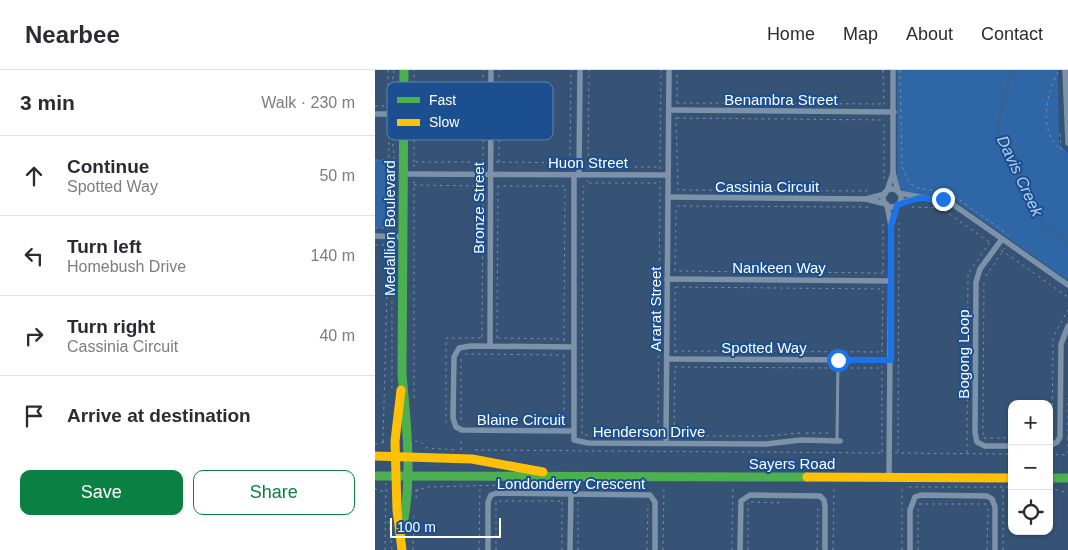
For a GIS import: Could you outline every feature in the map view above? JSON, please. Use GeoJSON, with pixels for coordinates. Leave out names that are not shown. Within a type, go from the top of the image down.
{"type":"FeatureCollection","features":[{"type":"Feature","properties":{"kind":"street","name":"Henderson Drive"},"geometry":{"type":"LineString","coordinates":[[580,70],[574,347],[574,440],[582,443],[666,444],[766,444],[801,440],[838,441]]}},
{"type":"Feature","properties":{"kind":"street"},"geometry":{"type":"LineString","coordinates":[[668,175],[669,70]]}},
{"type":"Feature","properties":{"kind":"street"},"geometry":{"type":"LineString","coordinates":[[889,477],[891,226],[886,204],[886,192],[893,173],[893,70]]}},
{"type":"Feature","properties":{"kind":"street"},"geometry":{"type":"LineString","coordinates":[[1065,70],[1068,143]]}},
{"type":"Feature","properties":{"kind":"street","name":"Benambra Street"},"geometry":{"type":"LineString","coordinates":[[669,110],[894,112]]}},
{"type":"Feature","properties":{"kind":"street","name":"Medallion Boulevard"},"geometry":{"type":"LineString","coordinates":[[401,534],[407,509],[405,403],[402,385],[404,140]]}},
{"type":"Feature","properties":{"kind":"street","name":"Bronze Street"},"geometry":{"type":"LineString","coordinates":[[490,346],[491,140]]}},
{"type":"Feature","properties":{"kind":"street"},"geometry":{"type":"LineString","coordinates":[[891,226],[901,198],[901,193],[893,173]]}},
{"type":"Feature","properties":{"kind":"street","name":"Huon Street"},"geometry":{"type":"LineString","coordinates":[[403,174],[668,175]]}},
{"type":"Feature","properties":{"kind":"street","name":"Ararat Street"},"geometry":{"type":"LineString","coordinates":[[666,444],[668,175]]}},
{"type":"Feature","properties":{"kind":"street"},"geometry":{"type":"LineString","coordinates":[[886,192],[892,189],[919,198],[938,198],[951,203],[1068,285]]}},
{"type":"Feature","properties":{"kind":"street","name":"Cassinia Circuit"},"geometry":{"type":"LineString","coordinates":[[878,199],[886,192]]}},
{"type":"Feature","properties":{"kind":"street","name":"Cassinia Circuit"},"geometry":{"type":"LineString","coordinates":[[668,197],[878,199],[886,204]]}},
{"type":"Feature","properties":{"kind":"street"},"geometry":{"type":"LineString","coordinates":[[886,204],[899,204],[919,198]]}},
{"type":"Feature","properties":{"kind":"street"},"geometry":{"type":"LineString","coordinates":[[375,236],[403,237]]}},
{"type":"Feature","properties":{"kind":"street","name":"Bogong Loop"},"geometry":{"type":"LineString","coordinates":[[1003,239],[977,277],[975,433],[977,442],[983,445],[1008,446]]}},
{"type":"Feature","properties":{"kind":"street","name":"Nankeen Way"},"geometry":{"type":"LineString","coordinates":[[667,279],[891,281]]}},
{"type":"Feature","properties":{"kind":"street"},"geometry":{"type":"LineString","coordinates":[[1051,445],[1057,442],[1060,437],[1061,344],[1068,326]]}},
{"type":"Feature","properties":{"kind":"street"},"geometry":{"type":"LineString","coordinates":[[454,423],[455,354],[465,346],[574,347]]}},
{"type":"Feature","properties":{"kind":"street","name":"Spotted Way"},"geometry":{"type":"LineString","coordinates":[[667,359],[891,360]]}},
{"type":"Feature","properties":{"kind":"street","name":"Medallion Boulevard"},"geometry":{"type":"LineString","coordinates":[[401,534],[397,510],[396,476],[388,442],[402,385]]}},
{"type":"Feature","properties":{"kind":"street","name":"Blaine Circuit"},"geometry":{"type":"LineString","coordinates":[[454,423],[458,429],[465,431],[573,431]]}},
{"type":"Feature","properties":{"kind":"street","name":"Sayers Road"},"geometry":{"type":"LineString","coordinates":[[375,456],[472,459],[537,471],[573,475]]}},
{"type":"Feature","properties":{"kind":"street","name":"Sayers Road"},"geometry":{"type":"LineString","coordinates":[[375,476],[573,475],[1008,478]]}},
{"type":"Feature","properties":{"kind":"street"},"geometry":{"type":"LineString","coordinates":[[1053,478],[1068,478]]}},
{"type":"Feature","properties":{"kind":"street","name":"Londonderry Crescent"},"geometry":{"type":"LineString","coordinates":[[487,550],[488,502],[491,495],[497,493],[646,494],[652,496],[655,502],[655,550]]}},
{"type":"Feature","properties":{"kind":"street"},"geometry":{"type":"LineString","coordinates":[[570,550],[571,493]]}},
{"type":"Feature","properties":{"kind":"street"},"geometry":{"type":"LineString","coordinates":[[740,550],[741,501],[749,495],[814,495],[822,498],[825,507],[825,550]]}},
{"type":"Feature","properties":{"kind":"street"},"geometry":{"type":"LineString","coordinates":[[910,550],[910,510],[915,497],[921,496],[987,496],[993,500],[995,550]]}},
{"type":"Feature","properties":{"kind":"street"},"geometry":{"type":"LineString","coordinates":[[401,534],[402,550]]}},
{"type":"Feature","properties":{"kind":"lane"},"geometry":{"type":"LineString","coordinates":[[838,360],[838,441]]}},
{"type":"Feature","properties":{"kind":"path"},"geometry":{"type":"LineString","coordinates":[[570,163],[571,70]]}},
{"type":"Feature","properties":{"kind":"path"},"geometry":{"type":"LineString","coordinates":[[588,182],[589,70]]}},
{"type":"Feature","properties":{"kind":"path"},"geometry":{"type":"LineString","coordinates":[[660,183],[588,182],[583,186],[582,435],[658,436],[661,70]]}},
{"type":"Feature","properties":{"kind":"path"},"geometry":{"type":"LineString","coordinates":[[677,70],[678,190],[879,190],[878,208],[678,206],[676,208],[675,271],[883,273]]}},
{"type":"Feature","properties":{"kind":"path"},"geometry":{"type":"LineString","coordinates":[[677,103],[884,104],[883,70]]}},
{"type":"Feature","properties":{"kind":"path"},"geometry":{"type":"LineString","coordinates":[[900,70],[902,166],[909,183],[918,188],[938,190],[953,195],[1013,238],[984,278],[983,438],[1008,438]]}},
{"type":"Feature","properties":{"kind":"path"},"geometry":{"type":"LineString","coordinates":[[1059,82],[1059,72],[1049,91],[1046,114],[1049,134],[1061,150],[1060,130]]}},
{"type":"Feature","properties":{"kind":"path"},"geometry":{"type":"LineString","coordinates":[[676,118],[884,120],[884,184],[889,184]]}},
{"type":"Feature","properties":{"kind":"path"},"geometry":{"type":"LineString","coordinates":[[388,140],[388,225],[393,189],[392,140]]}},
{"type":"Feature","properties":{"kind":"path"},"geometry":{"type":"LineString","coordinates":[[414,140],[414,404]]}},
{"type":"Feature","properties":{"kind":"path"},"geometry":{"type":"LineString","coordinates":[[483,140],[483,162]]}},
{"type":"Feature","properties":{"kind":"path"},"geometry":{"type":"LineString","coordinates":[[499,140],[499,162]]}},
{"type":"Feature","properties":{"kind":"path"},"geometry":{"type":"LineString","coordinates":[[375,160],[387,160]]}},
{"type":"Feature","properties":{"kind":"path"},"geometry":{"type":"LineString","coordinates":[[414,162],[579,163]]}},
{"type":"Feature","properties":{"kind":"path"},"geometry":{"type":"LineString","coordinates":[[588,167],[660,167]]}},
{"type":"Feature","properties":{"kind":"path"},"geometry":{"type":"LineString","coordinates":[[901,193],[909,183]]}},
{"type":"Feature","properties":{"kind":"path"},"geometry":{"type":"LineString","coordinates":[[414,185],[565,186],[564,347]]}},
{"type":"Feature","properties":{"kind":"path"},"geometry":{"type":"LineString","coordinates":[[482,338],[483,186]]}},
{"type":"Feature","properties":{"kind":"path"},"geometry":{"type":"LineString","coordinates":[[497,338],[498,186]]}},
{"type":"Feature","properties":{"kind":"path"},"geometry":{"type":"LineString","coordinates":[[675,351],[882,352],[883,213],[888,213]]}},
{"type":"Feature","properties":{"kind":"path"},"geometry":{"type":"LineString","coordinates":[[896,213],[901,213],[898,453]]}},
{"type":"Feature","properties":{"kind":"path"},"geometry":{"type":"LineString","coordinates":[[375,228],[388,228]]}},
{"type":"Feature","properties":{"kind":"path"},"geometry":{"type":"LineString","coordinates":[[375,245],[388,245]]}},
{"type":"Feature","properties":{"kind":"path"},"geometry":{"type":"LineString","coordinates":[[391,456],[388,442],[386,397],[386,255],[388,251],[392,270],[392,394]]}},
{"type":"Feature","properties":{"kind":"path"},"geometry":{"type":"LineString","coordinates":[[675,279],[675,359]]}},
{"type":"Feature","properties":{"kind":"path"},"geometry":{"type":"LineString","coordinates":[[675,287],[883,289]]}},
{"type":"Feature","properties":{"kind":"path"},"geometry":{"type":"LineString","coordinates":[[454,423],[445,423],[446,338],[564,339]]}},
{"type":"Feature","properties":{"kind":"path"},"geometry":{"type":"LineString","coordinates":[[462,423],[461,354],[480,354],[565,355],[564,424],[573,424]]}},
{"type":"Feature","properties":{"kind":"path"},"geometry":{"type":"LineString","coordinates":[[882,360],[882,453]]}},
{"type":"Feature","properties":{"kind":"path"},"geometry":{"type":"LineString","coordinates":[[674,452],[675,366],[898,368]]}},
{"type":"Feature","properties":{"kind":"path"},"geometry":{"type":"LineString","coordinates":[[1068,398],[1068,438]]}},
{"type":"Feature","properties":{"kind":"path"},"geometry":{"type":"LineString","coordinates":[[666,436],[767,436],[795,433],[837,433]]}},
{"type":"Feature","properties":{"kind":"path"},"geometry":{"type":"LineString","coordinates":[[414,436],[415,441],[418,441],[427,448],[461,450]]}},
{"type":"Feature","properties":{"kind":"path"},"geometry":{"type":"LineString","coordinates":[[418,441],[418,457]]}},
{"type":"Feature","properties":{"kind":"path"},"geometry":{"type":"LineString","coordinates":[[375,444],[388,442]]}},
{"type":"Feature","properties":{"kind":"path"},"geometry":{"type":"LineString","coordinates":[[582,443],[582,451]]}},
{"type":"Feature","properties":{"kind":"path"},"geometry":{"type":"LineString","coordinates":[[470,450],[1008,454]]}},
{"type":"Feature","properties":{"kind":"path"},"geometry":{"type":"LineString","coordinates":[[1053,454],[1068,455]]}},
{"type":"Feature","properties":{"kind":"path"},"geometry":{"type":"LineString","coordinates":[[385,550],[386,476]]}},
{"type":"Feature","properties":{"kind":"path"},"geometry":{"type":"LineString","coordinates":[[415,502],[419,492],[418,477]]}},
{"type":"Feature","properties":{"kind":"path"},"geometry":{"type":"LineString","coordinates":[[407,491],[419,492],[428,488],[505,485]]}},
{"type":"Feature","properties":{"kind":"path"},"geometry":{"type":"LineString","coordinates":[[534,485],[604,486]]}},
{"type":"Feature","properties":{"kind":"path"},"geometry":{"type":"LineString","coordinates":[[663,550],[664,485]]}},
{"type":"Feature","properties":{"kind":"path"},"geometry":{"type":"LineString","coordinates":[[732,550],[733,485]]}},
{"type":"Feature","properties":{"kind":"path"},"geometry":{"type":"LineString","coordinates":[[833,486],[833,550]]}},
{"type":"Feature","properties":{"kind":"path"},"geometry":{"type":"LineString","coordinates":[[902,550],[902,486],[1008,487]]}},
{"type":"Feature","properties":{"kind":"path"},"geometry":{"type":"LineString","coordinates":[[479,550],[480,487]]}},
{"type":"Feature","properties":{"kind":"path"},"geometry":{"type":"LineString","coordinates":[[1003,487],[1003,550]]}},
{"type":"Feature","properties":{"kind":"path"},"geometry":{"type":"LineString","coordinates":[[375,488],[378,491],[397,491]]}},
{"type":"Feature","properties":{"kind":"path"},"geometry":{"type":"LineString","coordinates":[[1053,489],[1068,493]]}},
{"type":"Feature","properties":{"kind":"path"},"geometry":{"type":"LineString","coordinates":[[562,501],[562,550]]}},
{"type":"Feature","properties":{"kind":"path"},"geometry":{"type":"LineString","coordinates":[[578,501],[578,550]]}},
{"type":"Feature","properties":{"kind":"path"},"geometry":{"type":"LineString","coordinates":[[748,550],[748,502],[788,503]]}},
{"type":"Feature","properties":{"kind":"path"},"geometry":{"type":"LineString","coordinates":[[817,503],[817,550]]}},
{"type":"Feature","properties":{"kind":"path"},"geometry":{"type":"LineString","coordinates":[[918,550],[918,504],[987,504],[987,550]]}},
{"type":"Feature","properties":{"kind":"path"},"geometry":{"type":"LineString","coordinates":[[413,550],[414,512]]}},
{"type":"Feature","properties":{"kind":"shaded area"},"geometry":{"type":"Polygon","coordinates":[[[897,70],[1058,70],[1059,144],[1068,153],[1068,281],[953,199],[912,193],[900,188],[897,176],[897,70]]]}},
{"type":"Feature","properties":{"kind":"shaded area"},"geometry":{"type":"Polygon","coordinates":[[[375,160],[386,160],[385,225],[382,228],[375,228],[375,160]]]}},
{"type":"Feature","properties":{"kind":"waterway","name":"Davis Creek"},"geometry":{"type":"LineString","coordinates":[[1013,70],[1002,100],[998,132],[1034,213],[1046,227],[1068,242]]}},
{"type":"Feature","properties":{"kind":"traffic: fast"},"geometry":{"type":"LineString","coordinates":[[404,70],[404,82]]}},
{"type":"Feature","properties":{"kind":"traffic: fast"},"geometry":{"type":"LineString","coordinates":[[401,534],[405,515],[408,475],[402,375],[404,140]]}},
{"type":"Feature","properties":{"kind":"traffic: fast"},"geometry":{"type":"LineString","coordinates":[[375,476],[807,477]]}},
{"type":"Feature","properties":{"kind":"traffic: fast"},"geometry":{"type":"LineString","coordinates":[[1053,478],[1068,478]]}},
{"type":"Feature","properties":{"kind":"traffic: slow"},"geometry":{"type":"LineString","coordinates":[[401,390],[395,441],[397,510],[402,550]]}},
{"type":"Feature","properties":{"kind":"traffic: slow"},"geometry":{"type":"LineString","coordinates":[[375,456],[472,459],[543,472]]}},
{"type":"Feature","properties":{"kind":"traffic: slow"},"geometry":{"type":"LineString","coordinates":[[807,477],[1008,478]]}},
{"type":"Feature","properties":{"kind":"route"},"geometry":{"type":"LineString","coordinates":[[838,360],[891,360],[891,226],[897,205],[919,198],[943,199]]}}]}
